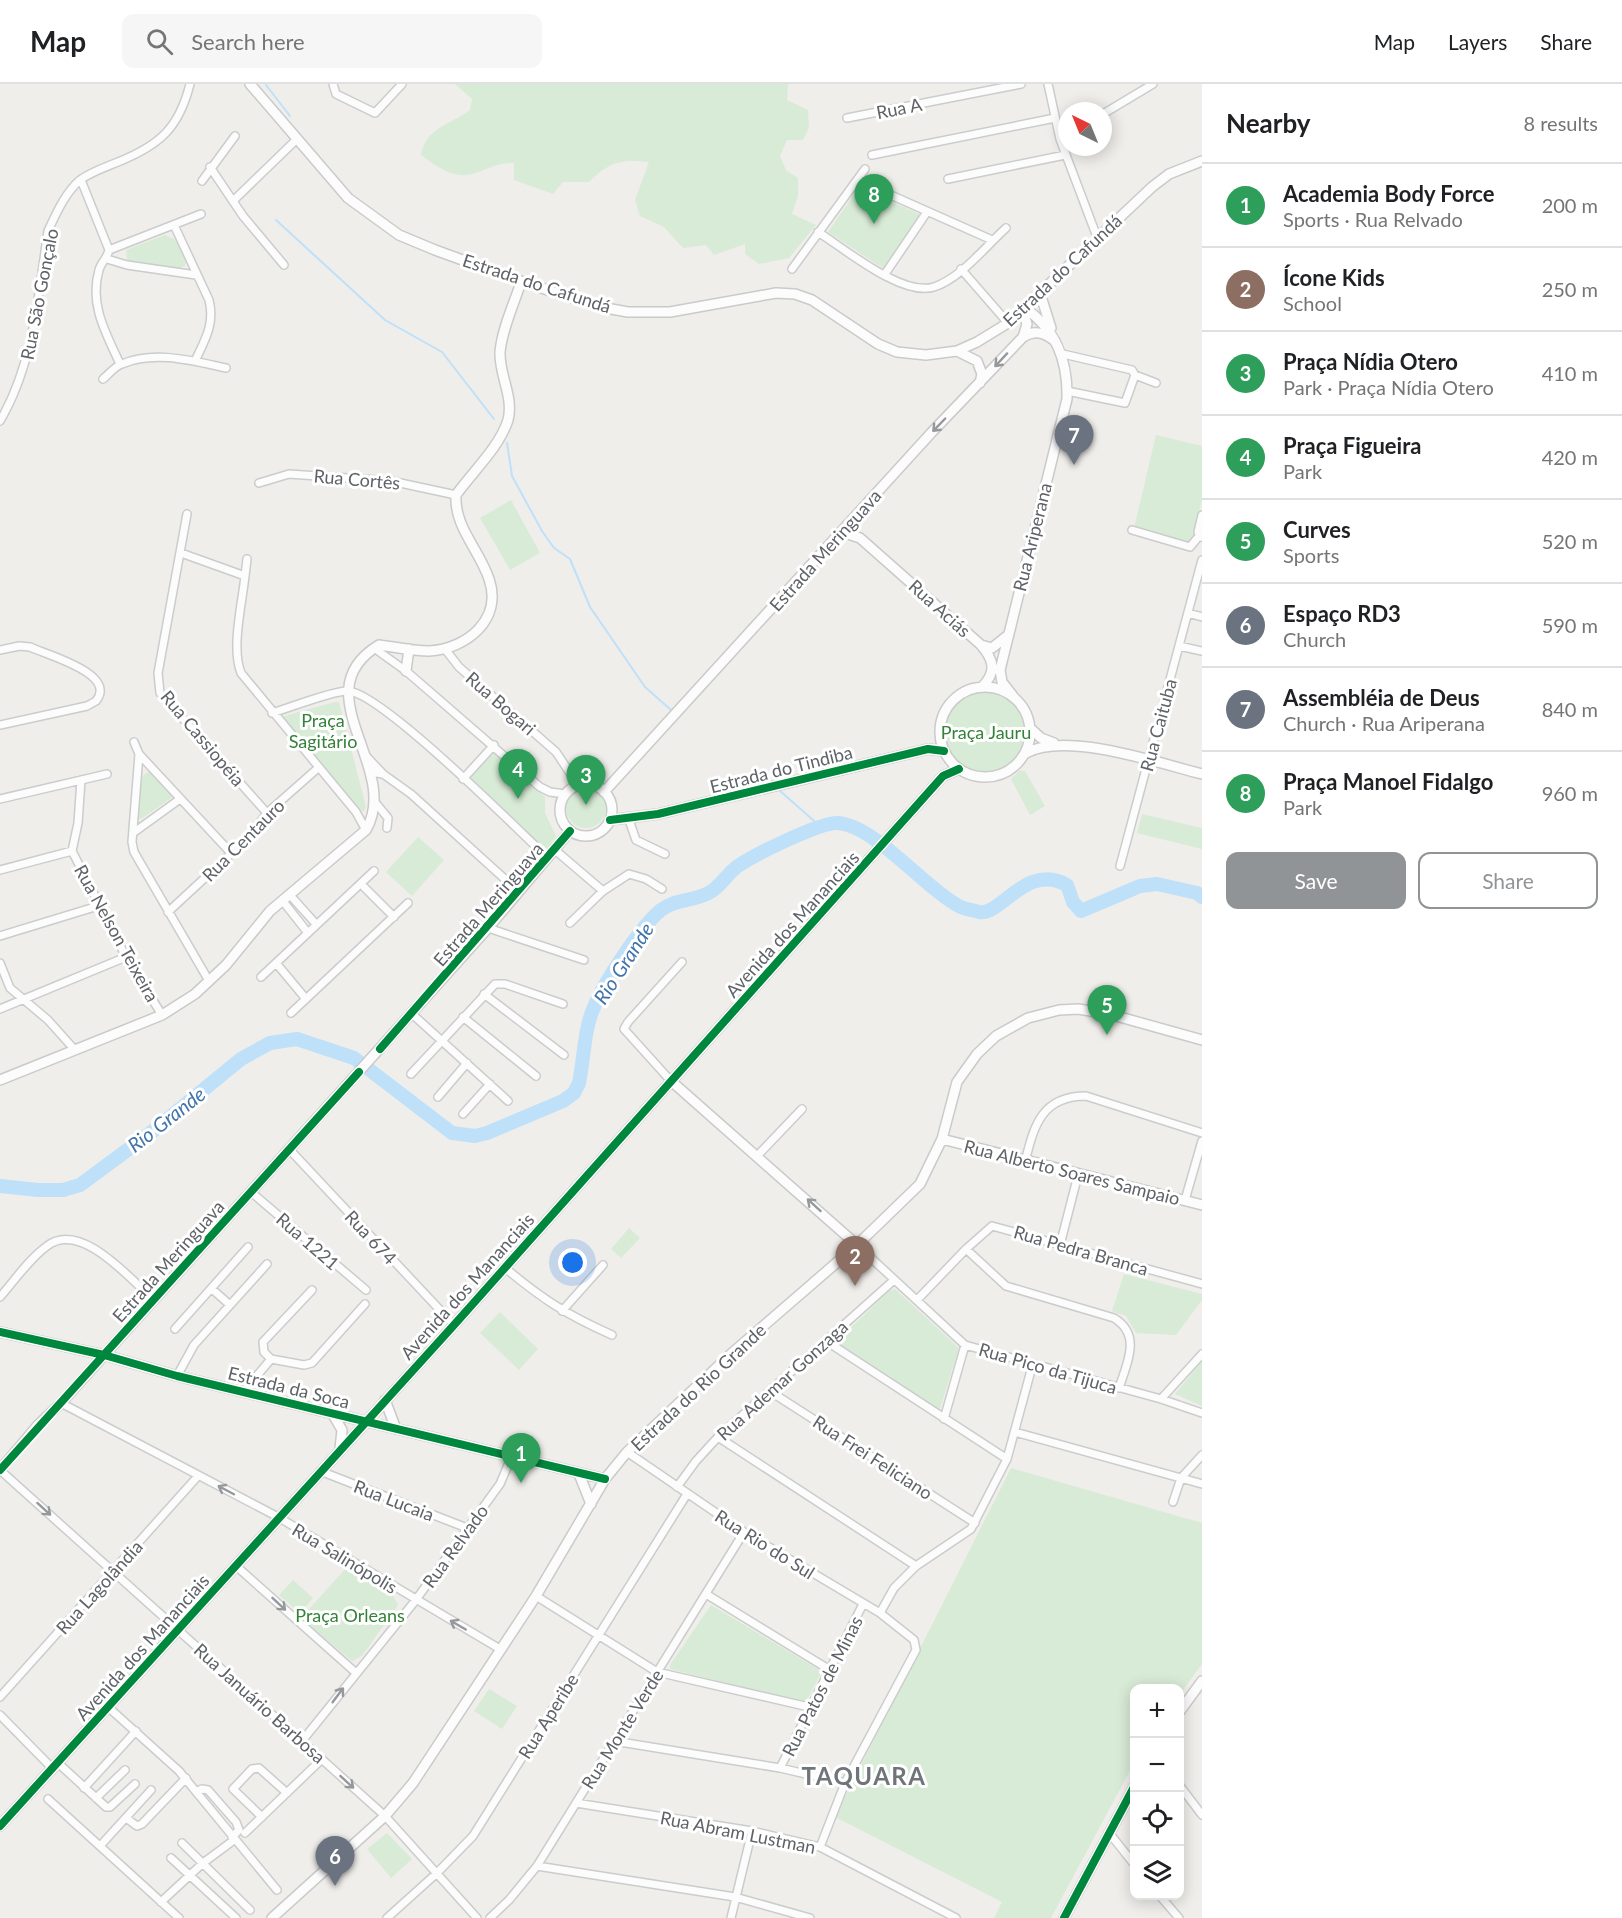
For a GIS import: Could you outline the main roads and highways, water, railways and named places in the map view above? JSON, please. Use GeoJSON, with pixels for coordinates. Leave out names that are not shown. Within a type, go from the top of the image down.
{"type":"FeatureCollection","features":[{"type":"Feature","properties":{"kind":"waterway"},"geometry":{"type":"LineString","coordinates":[[266,85],[290,116]]}},
{"type":"Feature","properties":{"kind":"waterway"},"geometry":{"type":"LineString","coordinates":[[276,220],[385,320],[442,352],[494,419]]}},
{"type":"Feature","properties":{"kind":"waterway"},"geometry":{"type":"LineString","coordinates":[[507,443],[512,476],[542,531],[554,548],[570,559],[590,607],[645,687],[671,710]]}},
{"type":"Feature","properties":{"kind":"waterway"},"geometry":{"type":"LineString","coordinates":[[779,790],[821,827]]}},
{"type":"Feature","properties":{"kind":"waterway","name":"Rio Grande"},"geometry":{"type":"LineString","coordinates":[[0,1186],[63,1190],[80,1185],[153,1131],[241,1059],[270,1043],[297,1039],[354,1058],[452,1133],[475,1136],[487,1133],[563,1101],[574,1093],[579,1083],[588,1025],[599,996],[624,955],[653,918],[667,906],[712,891],[734,869],[758,854],[803,833],[829,824],[838,823],[867,834],[944,896],[959,906],[979,912],[996,907],[1015,892],[1039,880],[1052,880],[1067,885],[1073,902],[1081,911],[1140,886],[1157,884],[1197,893],[1202,897]]}},
{"type":"Feature","properties":{"kind":"place","name":"Praça Manoel Fidalgo"},"geometry":{"type":"Point","coordinates":[874,224]}},
{"type":"Feature","properties":{"kind":"place","name":"Assembléia de Deus"},"geometry":{"type":"Point","coordinates":[1074,465]}},
{"type":"Feature","properties":{"kind":"place","name":"Praça Figueira"},"geometry":{"type":"Point","coordinates":[518,799]}},
{"type":"Feature","properties":{"kind":"place","name":"Praça Nídia Otero"},"geometry":{"type":"Point","coordinates":[586,805]}},
{"type":"Feature","properties":{"kind":"place","name":"Curves"},"geometry":{"type":"Point","coordinates":[1107,1035]}},
{"type":"Feature","properties":{"kind":"place","name":"Ícone Kids"},"geometry":{"type":"Point","coordinates":[855,1286]}},
{"type":"Feature","properties":{"kind":"place","name":"Academia Body Force"},"geometry":{"type":"Point","coordinates":[521,1483]}},
{"type":"Feature","properties":{"kind":"place","name":"Espaço RD3"},"geometry":{"type":"Point","coordinates":[335,1886]}},
{"type":"Feature","properties":{"kind":"district","name":"TAQUARA"},"geometry":{"type":"Point","coordinates":[864,1775]}},
{"type":"Feature","properties":{"kind":"park label","name":"Praça Sagitário"},"geometry":{"type":"Point","coordinates":[323,730]}},
{"type":"Feature","properties":{"kind":"park label","name":"Praça Jauru"},"geometry":{"type":"Point","coordinates":[986,732]}},
{"type":"Feature","properties":{"kind":"park label","name":"Praça Orleans"},"geometry":{"type":"Point","coordinates":[350,1615]}}]}
